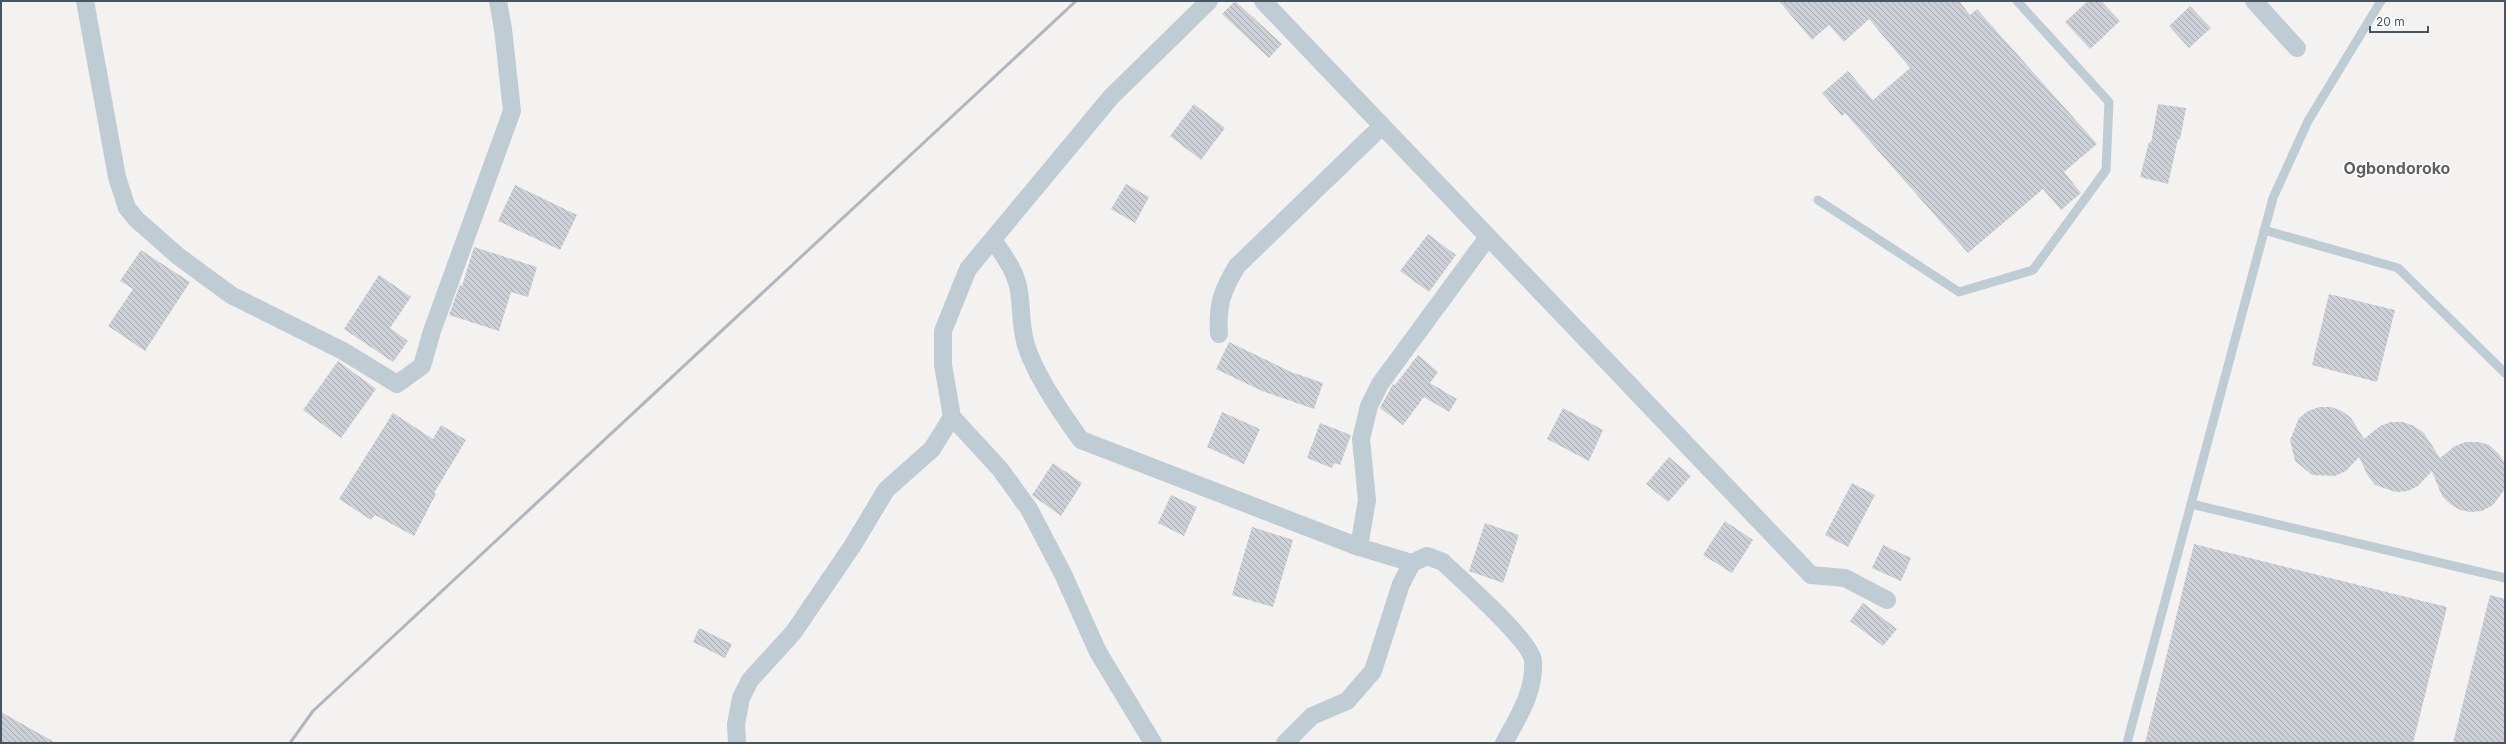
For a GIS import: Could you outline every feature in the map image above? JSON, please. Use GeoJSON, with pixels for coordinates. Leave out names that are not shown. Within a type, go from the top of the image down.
{"type":"FeatureCollection","features":[{"type":"Feature","properties":{"kind":"street"},"geometry":{"type":"LineString","coordinates":[[85,1],[117,177],[127,208],[137,220],[178,256],[231,295],[343,351],[397,384],[422,366],[432,331],[512,111],[504,29],[498,1]]}},
{"type":"Feature","properties":{"kind":"street"},"geometry":{"type":"LineString","coordinates":[[1153,743],[1098,652],[1063,574],[1029,509],[1000,469],[952,417],[943,365],[943,331],[968,269],[1111,97],[1209,1]]}},
{"type":"Feature","properties":{"kind":"street"},"geometry":{"type":"LineString","coordinates":[[1262,1],[1811,575],[1845,578],[1887,600]]}},
{"type":"Feature","properties":{"kind":"street"},"geometry":{"type":"LineString","coordinates":[[2254,1],[2297,48]]}},
{"type":"Feature","properties":{"kind":"street"},"geometry":{"type":"LineString","coordinates":[[1218,334],[1217,312],[1223,290],[1236,266],[1382,126]]}},
{"type":"Feature","properties":{"kind":"street"},"geometry":{"type":"LineString","coordinates":[[1359,547],[1367,500],[1361,439],[1370,406],[1380,384],[1488,237]]}},
{"type":"Feature","properties":{"kind":"street"},"geometry":{"type":"LineString","coordinates":[[993,240],[1011,265],[1019,291],[1020,320],[1027,347],[1061,413],[1081,440],[1359,547],[1412,563]]}},
{"type":"Feature","properties":{"kind":"street"},"geometry":{"type":"LineString","coordinates":[[737,743],[736,724],[741,698],[750,680],[793,634],[853,545],[886,490],[932,449],[952,417]]}},
{"type":"Feature","properties":{"kind":"street"},"geometry":{"type":"LineString","coordinates":[[1285,743],[1312,716],[1347,701],[1373,671],[1401,584],[1412,563],[1428,556],[1443,562],[1517,634],[1533,660],[1527,701],[1504,743]]}},
{"type":"Feature","properties":{"kind":"lane"},"geometry":{"type":"LineString","coordinates":[[1818,200],[1959,292],[2033,270],[2106,170],[2109,102],[2017,1]]}},
{"type":"Feature","properties":{"kind":"lane"},"geometry":{"type":"LineString","coordinates":[[2127,743],[2273,198],[2308,121],[2381,1]]}},
{"type":"Feature","properties":{"kind":"lane"},"geometry":{"type":"LineString","coordinates":[[2264,230],[2398,268],[2505,373]]}},
{"type":"Feature","properties":{"kind":"lane"},"geometry":{"type":"LineString","coordinates":[[2191,504],[2505,578]]}},
{"type":"Feature","properties":{"kind":"building"},"geometry":{"type":"Polygon","coordinates":[[[1235,1],[1282,44],[1269,58],[1222,14],[1235,1]]]}},
{"type":"Feature","properties":{"kind":"building"},"geometry":{"type":"Polygon","coordinates":[[[1779,1],[1959,1],[1970,15],[1977,9],[2097,144],[2064,172],[2081,193],[2061,210],[2043,189],[1968,253],[1845,113],[1842,116],[1822,93],[1848,71],[1873,100],[1910,68],[1869,19],[1844,42],[1829,25],[1812,40],[1779,1]]]}},
{"type":"Feature","properties":{"kind":"building"},"geometry":{"type":"Polygon","coordinates":[[[2088,1],[2101,1],[2120,21],[2090,49],[2065,22],[2088,1]]]}},
{"type":"Feature","properties":{"kind":"building"},"geometry":{"type":"Polygon","coordinates":[[[2190,6],[2211,28],[2189,48],[2169,26],[2190,6]]]}},
{"type":"Feature","properties":{"kind":"building"},"geometry":{"type":"Polygon","coordinates":[[[1194,104],[1225,128],[1201,160],[1170,136],[1194,104]]]}},
{"type":"Feature","properties":{"kind":"building"},"geometry":{"type":"Polygon","coordinates":[[[2158,104],[2186,108],[2180,139],[2178,139],[2168,184],[2140,177],[2149,142],[2151,143],[2158,104]]]}},
{"type":"Feature","properties":{"kind":"building"},"geometry":{"type":"Polygon","coordinates":[[[1126,184],[1149,197],[1135,223],[1111,209],[1126,184]]]}},
{"type":"Feature","properties":{"kind":"building"},"geometry":{"type":"Polygon","coordinates":[[[515,185],[577,215],[560,250],[498,221],[515,185]]]}},
{"type":"Feature","properties":{"kind":"building"},"geometry":{"type":"Polygon","coordinates":[[[1428,234],[1456,255],[1429,292],[1400,271],[1428,234]]]}},
{"type":"Feature","properties":{"kind":"building"},"geometry":{"type":"Polygon","coordinates":[[[474,247],[537,267],[528,297],[511,292],[499,331],[449,315],[460,285],[462,286],[474,247]]]}},
{"type":"Feature","properties":{"kind":"building"},"geometry":{"type":"Polygon","coordinates":[[[141,250],[190,282],[145,351],[108,326],[133,289],[120,281],[141,250]]]}},
{"type":"Feature","properties":{"kind":"building"},"geometry":{"type":"Polygon","coordinates":[[[379,275],[411,297],[390,328],[408,341],[393,362],[344,329],[379,275]]]}},
{"type":"Feature","properties":{"kind":"building"},"geometry":{"type":"Polygon","coordinates":[[[2329,294],[2395,310],[2377,382],[2312,365],[2329,294]]]}},
{"type":"Feature","properties":{"kind":"building"},"geometry":{"type":"Polygon","coordinates":[[[1229,342],[1291,372],[1323,383],[1314,409],[1262,391],[1216,369],[1229,342]]]}},
{"type":"Feature","properties":{"kind":"building"},"geometry":{"type":"Polygon","coordinates":[[[1418,355],[1438,372],[1430,383],[1457,399],[1449,412],[1424,397],[1403,425],[1380,408],[1393,384],[1395,385],[1418,355]]]}},
{"type":"Feature","properties":{"kind":"building"},"geometry":{"type":"Polygon","coordinates":[[[338,361],[376,389],[341,438],[303,410],[338,361]]]}},
{"type":"Feature","properties":{"kind":"building"},"geometry":{"type":"Polygon","coordinates":[[[2319,407],[2331,407],[2342,411],[2351,418],[2364,439],[2380,426],[2391,422],[2403,422],[2414,426],[2424,433],[2440,458],[2455,446],[2466,442],[2478,442],[2489,445],[2498,453],[2505,463],[2505,489],[2493,505],[2482,511],[2471,512],[2460,510],[2450,504],[2442,496],[2432,471],[2418,486],[2408,491],[2396,492],[2375,485],[2368,476],[2359,457],[2346,471],[2335,476],[2312,475],[2295,461],[2290,440],[2299,418],[2308,411],[2319,407]]]}},
{"type":"Feature","properties":{"kind":"building"},"geometry":{"type":"Polygon","coordinates":[[[1563,408],[1603,430],[1589,461],[1547,439],[1563,408]]]}},
{"type":"Feature","properties":{"kind":"building"},"geometry":{"type":"Polygon","coordinates":[[[1222,412],[1260,429],[1244,464],[1207,447],[1222,412]]]}},
{"type":"Feature","properties":{"kind":"building"},"geometry":{"type":"Polygon","coordinates":[[[393,413],[433,439],[441,425],[466,440],[434,493],[436,494],[414,536],[375,515],[371,520],[339,499],[393,413]]]}},
{"type":"Feature","properties":{"kind":"building"},"geometry":{"type":"Polygon","coordinates":[[[1320,423],[1351,435],[1340,465],[1334,463],[1332,468],[1307,458],[1320,423]]]}},
{"type":"Feature","properties":{"kind":"building"},"geometry":{"type":"Polygon","coordinates":[[[1669,457],[1691,476],[1668,502],[1646,484],[1669,457]]]}},
{"type":"Feature","properties":{"kind":"building"},"geometry":{"type":"Polygon","coordinates":[[[1053,463],[1082,483],[1061,516],[1032,495],[1053,463]]]}},
{"type":"Feature","properties":{"kind":"building"},"geometry":{"type":"Polygon","coordinates":[[[1852,483],[1875,495],[1848,547],[1825,535],[1852,483]]]}},
{"type":"Feature","properties":{"kind":"building"},"geometry":{"type":"Polygon","coordinates":[[[1171,495],[1197,507],[1184,536],[1158,523],[1171,495]]]}},
{"type":"Feature","properties":{"kind":"building"},"geometry":{"type":"Polygon","coordinates":[[[1725,521],[1753,540],[1732,573],[1703,555],[1725,521]]]}},
{"type":"Feature","properties":{"kind":"building"},"geometry":{"type":"Polygon","coordinates":[[[1485,523],[1519,535],[1503,583],[1469,571],[1485,523]]]}},
{"type":"Feature","properties":{"kind":"building"},"geometry":{"type":"Polygon","coordinates":[[[1252,527],[1293,540],[1273,607],[1232,595],[1252,527]]]}},
{"type":"Feature","properties":{"kind":"building"},"geometry":{"type":"Polygon","coordinates":[[[2194,544],[2447,607],[2413,743],[2145,743],[2194,544]]]}},
{"type":"Feature","properties":{"kind":"building"},"geometry":{"type":"Polygon","coordinates":[[[1883,545],[1911,558],[1901,581],[1872,568],[1883,545]]]}},
{"type":"Feature","properties":{"kind":"building"},"geometry":{"type":"Polygon","coordinates":[[[2490,595],[2505,599],[2505,743],[2453,743],[2490,595]]]}},
{"type":"Feature","properties":{"kind":"building"},"geometry":{"type":"Polygon","coordinates":[[[1863,603],[1897,629],[1883,646],[1850,621],[1863,603]]]}},
{"type":"Feature","properties":{"kind":"building"},"geometry":{"type":"Polygon","coordinates":[[[699,628],[732,644],[725,658],[693,642],[699,628]]]}},
{"type":"Feature","properties":{"kind":"building"},"geometry":{"type":"Polygon","coordinates":[[[1,712],[56,743],[1,743],[1,712]]]}},
{"type":"Feature","properties":{"kind":"railway"},"geometry":{"type":"LineString","coordinates":[[290,743],[313,711],[1076,1]]}},
{"type":"Feature","properties":{"kind":"district","name":"Ogbondoroko"},"geometry":{"type":"Point","coordinates":[2397,168]}}]}
